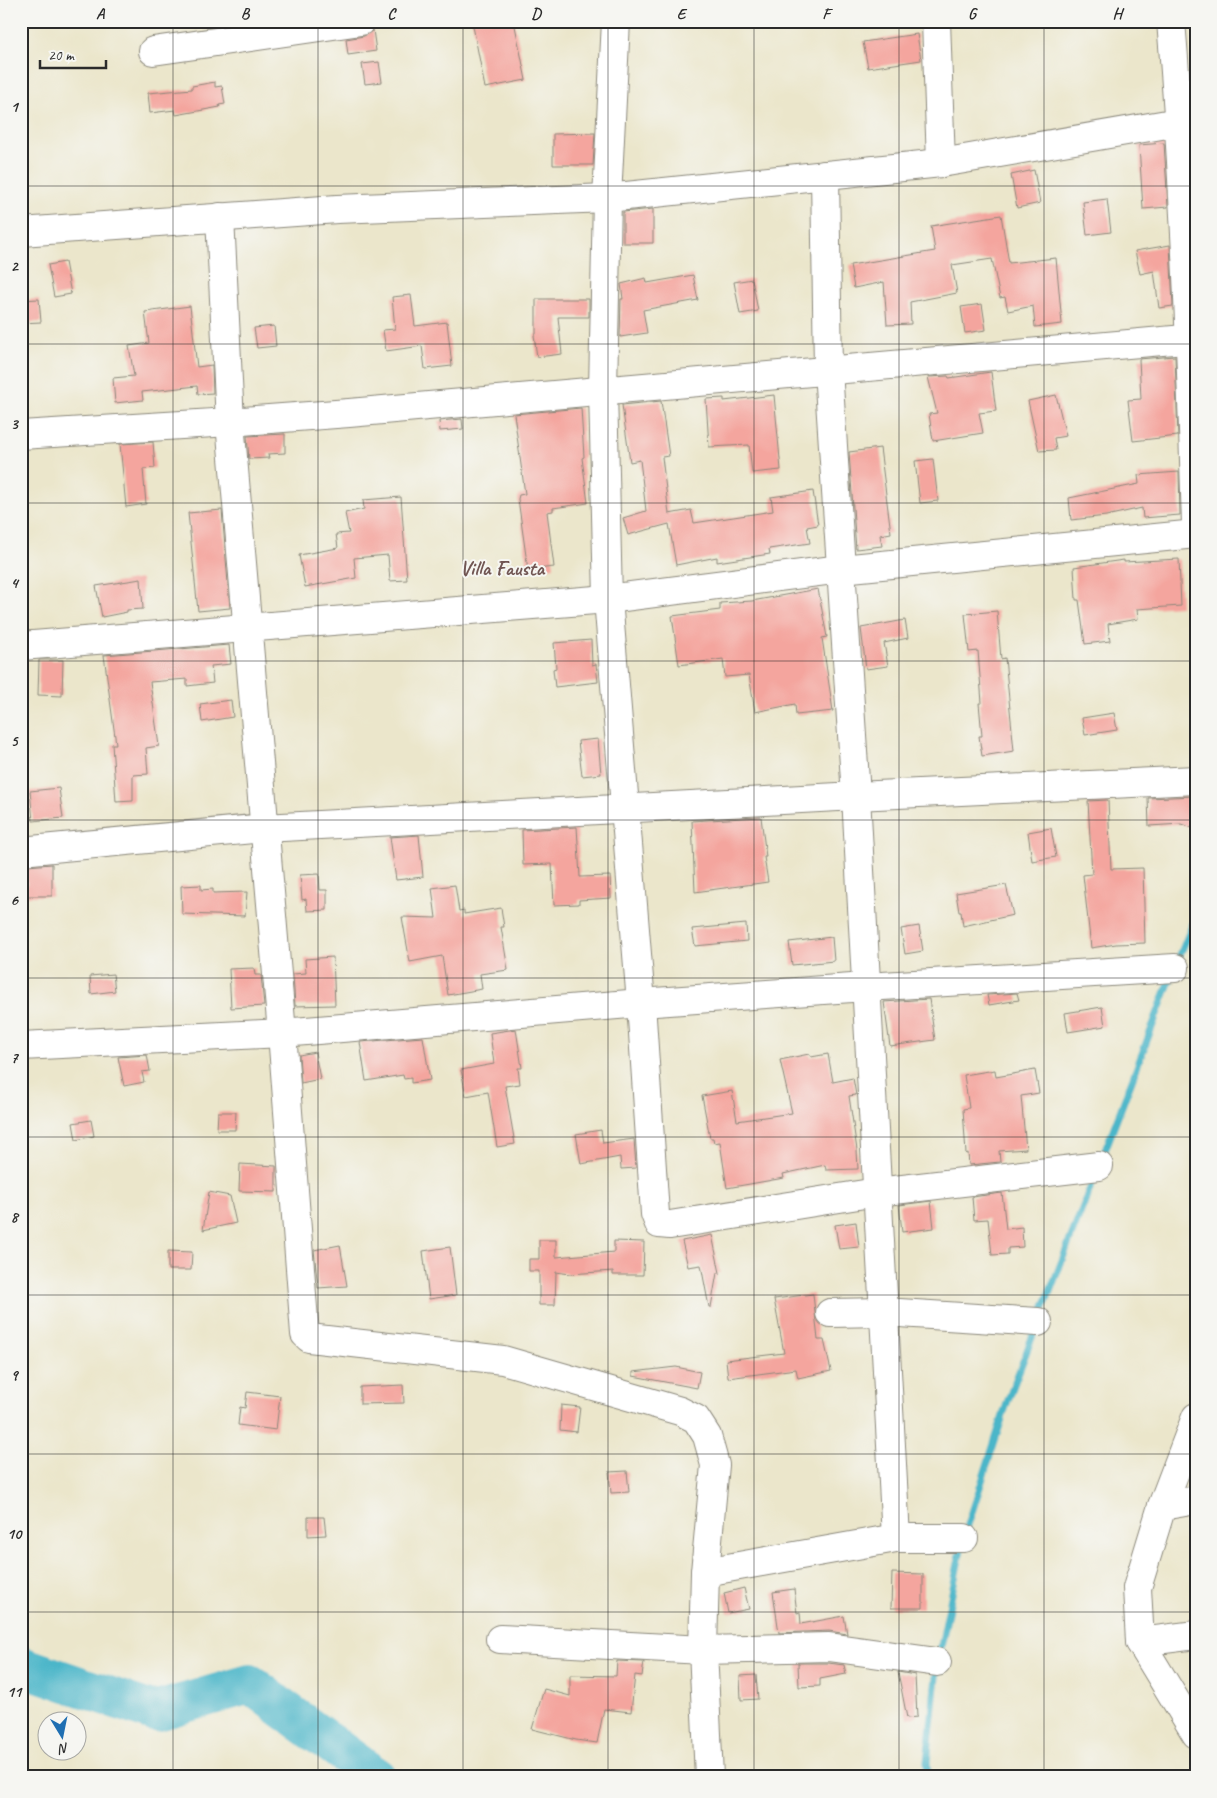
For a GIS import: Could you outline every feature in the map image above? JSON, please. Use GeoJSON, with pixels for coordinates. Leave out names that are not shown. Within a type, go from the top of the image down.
{"type":"FeatureCollection","features":[{"type":"Feature","properties":{"kind":"street"},"geometry":{"type":"LineString","coordinates":[[153,51],[361,21]]}},
{"type":"Feature","properties":{"kind":"street"},"geometry":{"type":"LineString","coordinates":[[616,21],[607,198],[603,390],[608,600],[641,1003],[654,1214],[660,1224],[670,1225],[877,1192],[1099,1166]]}},
{"type":"Feature","properties":{"kind":"street"},"geometry":{"type":"LineString","coordinates":[[936,21],[941,163]]}},
{"type":"Feature","properties":{"kind":"street"},"geometry":{"type":"LineString","coordinates":[[1171,21],[1187,121],[1196,524]]}},
{"type":"Feature","properties":{"kind":"street"},"geometry":{"type":"LineString","coordinates":[[21,232],[338,209],[607,198],[941,163],[1187,121]]}},
{"type":"Feature","properties":{"kind":"street"},"geometry":{"type":"LineString","coordinates":[[825,175],[828,370],[856,796],[896,1538]]}},
{"type":"Feature","properties":{"kind":"street"},"geometry":{"type":"LineString","coordinates":[[220,217],[230,422],[282,1033],[305,1334],[309,1338],[504,1360],[680,1411],[696,1419],[707,1436],[715,1465],[705,1572],[703,1650],[709,1777]]}},
{"type":"Feature","properties":{"kind":"street"},"geometry":{"type":"LineString","coordinates":[[21,435],[230,422],[1193,338]]}},
{"type":"Feature","properties":{"kind":"street"},"geometry":{"type":"LineString","coordinates":[[21,646],[608,600],[841,569],[1196,534]]}},
{"type":"Feature","properties":{"kind":"street"},"geometry":{"type":"LineString","coordinates":[[21,851],[264,828],[856,796],[1196,780]]}},
{"type":"Feature","properties":{"kind":"street"},"geometry":{"type":"LineString","coordinates":[[21,1046],[282,1033],[641,1003],[1175,968]]}},
{"type":"Feature","properties":{"kind":"street"},"geometry":{"type":"LineString","coordinates":[[830,1313],[884,1312],[1038,1322]]}},
{"type":"Feature","properties":{"kind":"street"},"geometry":{"type":"LineString","coordinates":[[1196,1417],[1162,1506],[1137,1588],[1140,1642],[1196,1734]]}},
{"type":"Feature","properties":{"kind":"street"},"geometry":{"type":"LineString","coordinates":[[1162,1506],[1196,1500]]}},
{"type":"Feature","properties":{"kind":"street"},"geometry":{"type":"LineString","coordinates":[[705,1572],[896,1538],[964,1538]]}},
{"type":"Feature","properties":{"kind":"street"},"geometry":{"type":"LineString","coordinates":[[1140,1642],[1196,1635]]}},
{"type":"Feature","properties":{"kind":"street"},"geometry":{"type":"LineString","coordinates":[[500,1639],[703,1650],[829,1647],[937,1662]]}},
{"type":"Feature","properties":{"kind":"building"},"geometry":{"type":"Polygon","coordinates":[[[472,21],[514,21],[526,80],[485,88],[472,21]]]}},
{"type":"Feature","properties":{"kind":"building"},"geometry":{"type":"Polygon","coordinates":[[[373,30],[376,51],[348,55],[346,39],[364,36],[373,30]]]}},
{"type":"Feature","properties":{"kind":"building"},"geometry":{"type":"Polygon","coordinates":[[[917,34],[921,60],[868,68],[863,42],[917,34]]]}},
{"type":"Feature","properties":{"kind":"building"},"geometry":{"type":"Polygon","coordinates":[[[379,62],[382,82],[365,84],[362,64],[379,62]]]}},
{"type":"Feature","properties":{"kind":"building"},"geometry":{"type":"Polygon","coordinates":[[[215,82],[215,87],[222,86],[225,104],[219,105],[220,107],[176,115],[175,110],[150,113],[148,93],[192,89],[192,86],[215,82]]]}},
{"type":"Feature","properties":{"kind":"building"},"geometry":{"type":"Polygon","coordinates":[[[595,133],[593,165],[553,165],[553,134],[595,133]]]}},
{"type":"Feature","properties":{"kind":"building"},"geometry":{"type":"Polygon","coordinates":[[[1164,143],[1168,207],[1143,209],[1139,145],[1164,143]]]}},
{"type":"Feature","properties":{"kind":"building"},"geometry":{"type":"Polygon","coordinates":[[[1034,170],[1040,203],[1017,208],[1011,175],[1034,170]]]}},
{"type":"Feature","properties":{"kind":"building"},"geometry":{"type":"Polygon","coordinates":[[[1107,199],[1111,232],[1087,235],[1083,202],[1107,199]]]}},
{"type":"Feature","properties":{"kind":"building"},"geometry":{"type":"Polygon","coordinates":[[[653,209],[653,243],[623,243],[623,212],[653,209]]]}},
{"type":"Feature","properties":{"kind":"building"},"geometry":{"type":"Polygon","coordinates":[[[1001,215],[1009,263],[1056,258],[1062,324],[1035,327],[1033,306],[1008,311],[1005,297],[1000,298],[992,259],[952,265],[957,293],[910,302],[911,324],[887,325],[884,282],[854,288],[850,265],[935,251],[931,226],[1001,215]]]}},
{"type":"Feature","properties":{"kind":"building"},"geometry":{"type":"Polygon","coordinates":[[[1170,245],[1173,306],[1159,308],[1154,271],[1140,274],[1135,251],[1170,245]]]}},
{"type":"Feature","properties":{"kind":"building"},"geometry":{"type":"Polygon","coordinates":[[[65,262],[71,294],[54,297],[48,265],[65,262]]]}},
{"type":"Feature","properties":{"kind":"building"},"geometry":{"type":"Polygon","coordinates":[[[693,275],[698,300],[643,310],[647,333],[620,337],[621,299],[623,299],[621,284],[646,278],[647,283],[693,275]]]}},
{"type":"Feature","properties":{"kind":"building"},"geometry":{"type":"Polygon","coordinates":[[[752,279],[758,311],[740,314],[734,282],[752,279]]]}},
{"type":"Feature","properties":{"kind":"building"},"geometry":{"type":"Polygon","coordinates":[[[411,295],[415,326],[447,322],[452,366],[425,369],[422,346],[386,351],[383,330],[395,329],[392,297],[411,295]]]}},
{"type":"Feature","properties":{"kind":"building"},"geometry":{"type":"Polygon","coordinates":[[[39,299],[41,322],[21,323],[21,300],[39,299]]]}},
{"type":"Feature","properties":{"kind":"building"},"geometry":{"type":"Polygon","coordinates":[[[536,299],[589,299],[589,317],[558,317],[562,354],[537,357],[534,335],[536,334],[536,299]]]}},
{"type":"Feature","properties":{"kind":"building"},"geometry":{"type":"Polygon","coordinates":[[[982,304],[986,330],[965,333],[961,307],[982,304]]]}},
{"type":"Feature","properties":{"kind":"building"},"geometry":{"type":"Polygon","coordinates":[[[190,306],[197,367],[212,365],[213,393],[198,394],[197,386],[142,392],[143,400],[115,403],[113,378],[134,376],[129,346],[149,343],[145,312],[190,306]]]}},
{"type":"Feature","properties":{"kind":"building"},"geometry":{"type":"Polygon","coordinates":[[[274,326],[276,346],[257,348],[254,328],[274,326]]]}},
{"type":"Feature","properties":{"kind":"building"},"geometry":{"type":"Polygon","coordinates":[[[1175,356],[1178,436],[1133,441],[1128,400],[1141,399],[1139,359],[1175,356]]]}},
{"type":"Feature","properties":{"kind":"building"},"geometry":{"type":"Polygon","coordinates":[[[991,372],[996,411],[979,413],[983,433],[933,441],[929,414],[937,413],[928,377],[948,376],[949,378],[991,372]]]}},
{"type":"Feature","properties":{"kind":"building"},"geometry":{"type":"Polygon","coordinates":[[[774,395],[781,470],[752,473],[749,445],[709,447],[706,399],[724,398],[724,401],[774,395]]]}},
{"type":"Feature","properties":{"kind":"building"},"geometry":{"type":"Polygon","coordinates":[[[1056,395],[1066,436],[1054,438],[1056,450],[1039,451],[1028,401],[1056,395]]]}},
{"type":"Feature","properties":{"kind":"building"},"geometry":{"type":"Polygon","coordinates":[[[661,401],[669,456],[662,457],[669,514],[691,510],[694,523],[773,511],[771,497],[813,491],[818,525],[807,527],[810,543],[769,549],[770,554],[717,562],[717,557],[676,565],[669,524],[628,535],[623,518],[646,511],[640,460],[630,462],[622,405],[661,401]]]}},
{"type":"Feature","properties":{"kind":"building"},"geometry":{"type":"Polygon","coordinates":[[[581,408],[584,457],[582,458],[588,503],[553,508],[553,511],[547,512],[554,567],[528,570],[518,499],[519,495],[525,494],[514,414],[581,408]]]}},
{"type":"Feature","properties":{"kind":"building"},"geometry":{"type":"Polygon","coordinates":[[[462,419],[463,429],[440,431],[439,421],[462,419]]]}},
{"type":"Feature","properties":{"kind":"building"},"geometry":{"type":"Polygon","coordinates":[[[285,434],[285,453],[268,454],[269,458],[249,459],[247,436],[285,434]]]}},
{"type":"Feature","properties":{"kind":"building"},"geometry":{"type":"Polygon","coordinates":[[[153,442],[155,468],[143,469],[146,504],[126,507],[120,444],[153,442]]]}},
{"type":"Feature","properties":{"kind":"building"},"geometry":{"type":"Polygon","coordinates":[[[880,448],[891,533],[880,535],[882,546],[856,549],[849,452],[880,448]]]}},
{"type":"Feature","properties":{"kind":"building"},"geometry":{"type":"Polygon","coordinates":[[[933,459],[938,501],[920,503],[915,461],[933,459]]]}},
{"type":"Feature","properties":{"kind":"building"},"geometry":{"type":"Polygon","coordinates":[[[1179,472],[1180,515],[1143,518],[1142,508],[1106,516],[1071,520],[1069,498],[1139,484],[1138,475],[1179,472]]]}},
{"type":"Feature","properties":{"kind":"building"},"geometry":{"type":"Polygon","coordinates":[[[401,497],[407,580],[390,581],[388,555],[354,558],[356,578],[305,587],[299,555],[338,548],[336,534],[349,533],[345,513],[364,509],[363,500],[401,497]]]}},
{"type":"Feature","properties":{"kind":"building"},"geometry":{"type":"Polygon","coordinates":[[[222,510],[230,608],[198,611],[188,513],[222,510]]]}},
{"type":"Feature","properties":{"kind":"building"},"geometry":{"type":"Polygon","coordinates":[[[1179,559],[1181,606],[1137,609],[1138,619],[1108,624],[1110,641],[1085,644],[1079,600],[1076,600],[1074,567],[1124,560],[1124,562],[1179,559]]]}},
{"type":"Feature","properties":{"kind":"building"},"geometry":{"type":"Polygon","coordinates":[[[141,579],[143,609],[127,610],[127,612],[102,617],[96,586],[141,579]]]}},
{"type":"Feature","properties":{"kind":"building"},"geometry":{"type":"Polygon","coordinates":[[[818,589],[827,637],[822,638],[833,711],[796,715],[795,704],[755,712],[749,675],[725,677],[723,659],[679,665],[672,616],[720,610],[720,603],[752,601],[818,589]]]}},
{"type":"Feature","properties":{"kind":"building"},"geometry":{"type":"Polygon","coordinates":[[[997,611],[1001,659],[1005,658],[1014,751],[982,756],[979,736],[982,736],[979,703],[982,703],[978,651],[969,652],[965,614],[997,611]]]}},
{"type":"Feature","properties":{"kind":"building"},"geometry":{"type":"Polygon","coordinates":[[[905,620],[908,638],[884,643],[888,666],[866,669],[861,628],[905,620]]]}},
{"type":"Feature","properties":{"kind":"building"},"geometry":{"type":"Polygon","coordinates":[[[591,640],[592,665],[596,664],[598,682],[555,687],[553,669],[556,668],[554,643],[591,640]]]}},
{"type":"Feature","properties":{"kind":"building"},"geometry":{"type":"Polygon","coordinates":[[[229,645],[231,664],[211,666],[213,683],[187,686],[187,679],[150,682],[159,746],[146,748],[148,774],[133,775],[133,801],[116,802],[112,744],[116,744],[104,655],[229,645]]]}},
{"type":"Feature","properties":{"kind":"building"},"geometry":{"type":"Polygon","coordinates":[[[39,660],[63,660],[62,696],[38,695],[39,660]]]}},
{"type":"Feature","properties":{"kind":"building"},"geometry":{"type":"Polygon","coordinates":[[[231,700],[233,717],[202,722],[200,704],[231,700]]]}},
{"type":"Feature","properties":{"kind":"building"},"geometry":{"type":"Polygon","coordinates":[[[1114,713],[1117,730],[1085,735],[1082,718],[1114,713]]]}},
{"type":"Feature","properties":{"kind":"building"},"geometry":{"type":"Polygon","coordinates":[[[598,739],[601,774],[582,776],[578,741],[598,739]]]}},
{"type":"Feature","properties":{"kind":"building"},"geometry":{"type":"Polygon","coordinates":[[[59,788],[63,818],[33,821],[30,791],[59,788]]]}},
{"type":"Feature","properties":{"kind":"building"},"geometry":{"type":"Polygon","coordinates":[[[1196,796],[1196,829],[1181,824],[1149,826],[1148,798],[1196,796]]]}},
{"type":"Feature","properties":{"kind":"building"},"geometry":{"type":"Polygon","coordinates":[[[1108,800],[1111,869],[1143,868],[1145,943],[1116,944],[1091,948],[1083,875],[1092,874],[1088,801],[1108,800]]]}},
{"type":"Feature","properties":{"kind":"building"},"geometry":{"type":"Polygon","coordinates":[[[761,817],[768,882],[695,892],[692,821],[761,817]]]}},
{"type":"Feature","properties":{"kind":"building"},"geometry":{"type":"Polygon","coordinates":[[[577,827],[580,877],[610,876],[611,898],[579,900],[579,904],[554,905],[552,864],[523,865],[522,830],[577,827]]]}},
{"type":"Feature","properties":{"kind":"building"},"geometry":{"type":"Polygon","coordinates":[[[1051,828],[1056,857],[1032,861],[1028,832],[1051,828]]]}},
{"type":"Feature","properties":{"kind":"building"},"geometry":{"type":"Polygon","coordinates":[[[419,835],[423,877],[396,880],[390,837],[419,835]]]}},
{"type":"Feature","properties":{"kind":"building"},"geometry":{"type":"Polygon","coordinates":[[[52,864],[52,896],[27,896],[27,866],[52,864]]]}},
{"type":"Feature","properties":{"kind":"building"},"geometry":{"type":"Polygon","coordinates":[[[319,874],[320,890],[327,890],[327,910],[307,911],[306,899],[302,900],[300,875],[319,874]]]}},
{"type":"Feature","properties":{"kind":"building"},"geometry":{"type":"Polygon","coordinates":[[[201,885],[201,890],[213,889],[213,893],[247,892],[245,916],[182,914],[181,886],[201,885]]]}},
{"type":"Feature","properties":{"kind":"building"},"geometry":{"type":"Polygon","coordinates":[[[455,885],[459,911],[464,910],[464,914],[501,908],[504,927],[501,927],[508,970],[480,974],[482,989],[448,995],[442,956],[410,962],[402,917],[436,918],[432,888],[455,885]]]}},
{"type":"Feature","properties":{"kind":"building"},"geometry":{"type":"Polygon","coordinates":[[[1006,885],[1013,915],[963,926],[956,893],[1006,885]]]}},
{"type":"Feature","properties":{"kind":"building"},"geometry":{"type":"Polygon","coordinates":[[[746,924],[747,941],[695,946],[692,929],[746,924]]]}},
{"type":"Feature","properties":{"kind":"building"},"geometry":{"type":"Polygon","coordinates":[[[919,926],[923,951],[905,954],[901,929],[919,926]]]}},
{"type":"Feature","properties":{"kind":"building"},"geometry":{"type":"Polygon","coordinates":[[[832,937],[834,961],[792,965],[789,942],[832,937]]]}},
{"type":"Feature","properties":{"kind":"building"},"geometry":{"type":"Polygon","coordinates":[[[333,957],[335,1005],[295,1006],[293,974],[306,973],[305,959],[333,957]]]}},
{"type":"Feature","properties":{"kind":"building"},"geometry":{"type":"Polygon","coordinates":[[[254,968],[255,975],[261,975],[264,1006],[231,1008],[229,969],[254,968]]]}},
{"type":"Feature","properties":{"kind":"building"},"geometry":{"type":"Polygon","coordinates":[[[113,974],[115,991],[91,994],[90,976],[113,974]]]}},
{"type":"Feature","properties":{"kind":"building"},"geometry":{"type":"Polygon","coordinates":[[[1017,993],[1019,1000],[989,1005],[987,995],[1017,993]]]}},
{"type":"Feature","properties":{"kind":"building"},"geometry":{"type":"Polygon","coordinates":[[[929,999],[935,1040],[890,1046],[884,1002],[929,999]]]}},
{"type":"Feature","properties":{"kind":"building"},"geometry":{"type":"Polygon","coordinates":[[[1102,1007],[1105,1026],[1068,1032],[1065,1013],[1102,1007]]]}},
{"type":"Feature","properties":{"kind":"building"},"geometry":{"type":"Polygon","coordinates":[[[516,1029],[522,1068],[518,1068],[520,1084],[505,1086],[515,1144],[497,1147],[488,1092],[466,1096],[461,1070],[494,1064],[490,1033],[516,1029]]]}},
{"type":"Feature","properties":{"kind":"building"},"geometry":{"type":"Polygon","coordinates":[[[423,1037],[430,1080],[411,1083],[411,1078],[404,1079],[403,1075],[366,1081],[360,1042],[423,1037]]]}},
{"type":"Feature","properties":{"kind":"building"},"geometry":{"type":"Polygon","coordinates":[[[315,1052],[320,1079],[301,1083],[299,1055],[315,1052]]]}},
{"type":"Feature","properties":{"kind":"building"},"geometry":{"type":"Polygon","coordinates":[[[809,1054],[811,1057],[828,1054],[833,1082],[853,1078],[856,1095],[849,1096],[858,1169],[826,1170],[825,1165],[783,1174],[784,1178],[727,1188],[720,1142],[714,1143],[713,1138],[710,1138],[702,1096],[732,1091],[737,1121],[792,1113],[780,1060],[809,1054]]]}},
{"type":"Feature","properties":{"kind":"building"},"geometry":{"type":"Polygon","coordinates":[[[147,1055],[150,1071],[142,1072],[144,1082],[124,1086],[118,1057],[147,1055]]]}},
{"type":"Feature","properties":{"kind":"building"},"geometry":{"type":"Polygon","coordinates":[[[995,1070],[996,1077],[1035,1070],[1039,1093],[1021,1096],[1026,1149],[999,1151],[1000,1162],[969,1165],[968,1153],[966,1154],[963,1109],[969,1108],[964,1075],[995,1070]]]}},
{"type":"Feature","properties":{"kind":"building"},"geometry":{"type":"Polygon","coordinates":[[[218,1112],[236,1112],[235,1130],[217,1130],[218,1112]]]}},
{"type":"Feature","properties":{"kind":"building"},"geometry":{"type":"Polygon","coordinates":[[[91,1120],[94,1136],[76,1140],[73,1123],[91,1120]]]}},
{"type":"Feature","properties":{"kind":"building"},"geometry":{"type":"Polygon","coordinates":[[[601,1130],[603,1143],[634,1139],[636,1168],[621,1169],[620,1157],[581,1164],[576,1134],[601,1130]]]}},
{"type":"Feature","properties":{"kind":"building"},"geometry":{"type":"Polygon","coordinates":[[[240,1164],[276,1166],[276,1192],[239,1191],[240,1164]]]}},
{"type":"Feature","properties":{"kind":"building"},"geometry":{"type":"Polygon","coordinates":[[[209,1192],[230,1196],[236,1223],[203,1230],[209,1192]]]}},
{"type":"Feature","properties":{"kind":"building"},"geometry":{"type":"Polygon","coordinates":[[[1002,1193],[1006,1229],[1022,1227],[1023,1247],[1008,1248],[1008,1254],[992,1255],[988,1219],[974,1220],[972,1197],[1002,1193]]]}},
{"type":"Feature","properties":{"kind":"building"},"geometry":{"type":"Polygon","coordinates":[[[931,1201],[934,1228],[902,1232],[899,1205],[931,1201]]]}},
{"type":"Feature","properties":{"kind":"building"},"geometry":{"type":"Polygon","coordinates":[[[856,1222],[859,1247],[839,1249],[835,1225],[856,1222]]]}},
{"type":"Feature","properties":{"kind":"building"},"geometry":{"type":"Polygon","coordinates":[[[712,1235],[720,1273],[717,1273],[711,1307],[709,1307],[701,1265],[688,1267],[682,1241],[712,1235]]]}},
{"type":"Feature","properties":{"kind":"building"},"geometry":{"type":"Polygon","coordinates":[[[539,1240],[556,1240],[556,1257],[614,1252],[614,1241],[644,1242],[643,1275],[613,1275],[613,1271],[570,1274],[556,1272],[555,1305],[539,1305],[539,1271],[529,1271],[529,1259],[539,1259],[539,1240]]]}},
{"type":"Feature","properties":{"kind":"building"},"geometry":{"type":"Polygon","coordinates":[[[340,1245],[347,1286],[318,1288],[314,1250],[340,1245]]]}},
{"type":"Feature","properties":{"kind":"building"},"geometry":{"type":"Polygon","coordinates":[[[450,1247],[456,1295],[429,1299],[423,1251],[450,1247]]]}},
{"type":"Feature","properties":{"kind":"building"},"geometry":{"type":"Polygon","coordinates":[[[168,1251],[192,1252],[191,1270],[168,1270],[168,1251]]]}},
{"type":"Feature","properties":{"kind":"building"},"geometry":{"type":"Polygon","coordinates":[[[813,1294],[818,1340],[824,1340],[831,1371],[798,1378],[796,1369],[728,1378],[726,1360],[784,1353],[774,1299],[813,1294]]]}},
{"type":"Feature","properties":{"kind":"building"},"geometry":{"type":"Polygon","coordinates":[[[676,1367],[700,1372],[697,1388],[633,1376],[633,1372],[676,1367]]]}},
{"type":"Feature","properties":{"kind":"building"},"geometry":{"type":"Polygon","coordinates":[[[403,1385],[404,1403],[360,1404],[360,1387],[403,1385]]]}},
{"type":"Feature","properties":{"kind":"building"},"geometry":{"type":"Polygon","coordinates":[[[247,1392],[280,1396],[276,1430],[238,1425],[240,1407],[245,1408],[247,1392]]]}},
{"type":"Feature","properties":{"kind":"building"},"geometry":{"type":"Polygon","coordinates":[[[561,1405],[580,1407],[577,1432],[560,1430],[561,1405]]]}},
{"type":"Feature","properties":{"kind":"building"},"geometry":{"type":"Polygon","coordinates":[[[627,1471],[629,1492],[611,1493],[609,1472],[627,1471]]]}},
{"type":"Feature","properties":{"kind":"building"},"geometry":{"type":"Polygon","coordinates":[[[308,1517],[324,1517],[326,1535],[308,1536],[308,1517]]]}},
{"type":"Feature","properties":{"kind":"building"},"geometry":{"type":"Polygon","coordinates":[[[892,1573],[923,1574],[923,1608],[891,1608],[892,1573]]]}},
{"type":"Feature","properties":{"kind":"building"},"geometry":{"type":"Polygon","coordinates":[[[744,1588],[749,1609],[728,1613],[724,1593],[744,1588]]]}},
{"type":"Feature","properties":{"kind":"building"},"geometry":{"type":"Polygon","coordinates":[[[794,1589],[797,1613],[800,1612],[801,1624],[844,1616],[847,1634],[829,1631],[779,1633],[773,1592],[794,1589]]]}},
{"type":"Feature","properties":{"kind":"building"},"geometry":{"type":"Polygon","coordinates":[[[617,1661],[644,1662],[642,1676],[635,1675],[631,1712],[604,1709],[597,1743],[532,1729],[544,1689],[570,1696],[570,1675],[616,1676],[617,1661]]]}},
{"type":"Feature","properties":{"kind":"building"},"geometry":{"type":"Polygon","coordinates":[[[798,1663],[844,1665],[846,1674],[820,1679],[820,1686],[799,1687],[798,1663]]]}},
{"type":"Feature","properties":{"kind":"building"},"geometry":{"type":"Polygon","coordinates":[[[898,1672],[915,1675],[917,1717],[907,1718],[898,1672]]]}},
{"type":"Feature","properties":{"kind":"building"},"geometry":{"type":"Polygon","coordinates":[[[756,1675],[758,1699],[741,1700],[740,1676],[756,1675]]]}},
{"type":"Feature","properties":{"kind":"waterway"},"geometry":{"type":"LineString","coordinates":[[1177,962],[1196,916]]}},
{"type":"Feature","properties":{"kind":"waterway"},"geometry":{"type":"LineString","coordinates":[[1101,1161],[1172,975]]}},
{"type":"Feature","properties":{"kind":"waterway"},"geometry":{"type":"LineString","coordinates":[[1040,1317],[1096,1173]]}},
{"type":"Feature","properties":{"kind":"waterway"},"geometry":{"type":"LineString","coordinates":[[965,1534],[1008,1400],[1036,1327]]}},
{"type":"Feature","properties":{"kind":"waterway"},"geometry":{"type":"LineString","coordinates":[[939,1656],[962,1544]]}},
{"type":"Feature","properties":{"kind":"waterway"},"geometry":{"type":"LineString","coordinates":[[21,1666],[154,1712],[250,1684],[376,1777]]}},
{"type":"Feature","properties":{"kind":"waterway"},"geometry":{"type":"LineString","coordinates":[[928,1777],[927,1762],[937,1667]]}},
{"type":"Feature","properties":{"kind":"district","name":"Villa Fausta"},"geometry":{"type":"Point","coordinates":[502,568]}}]}
